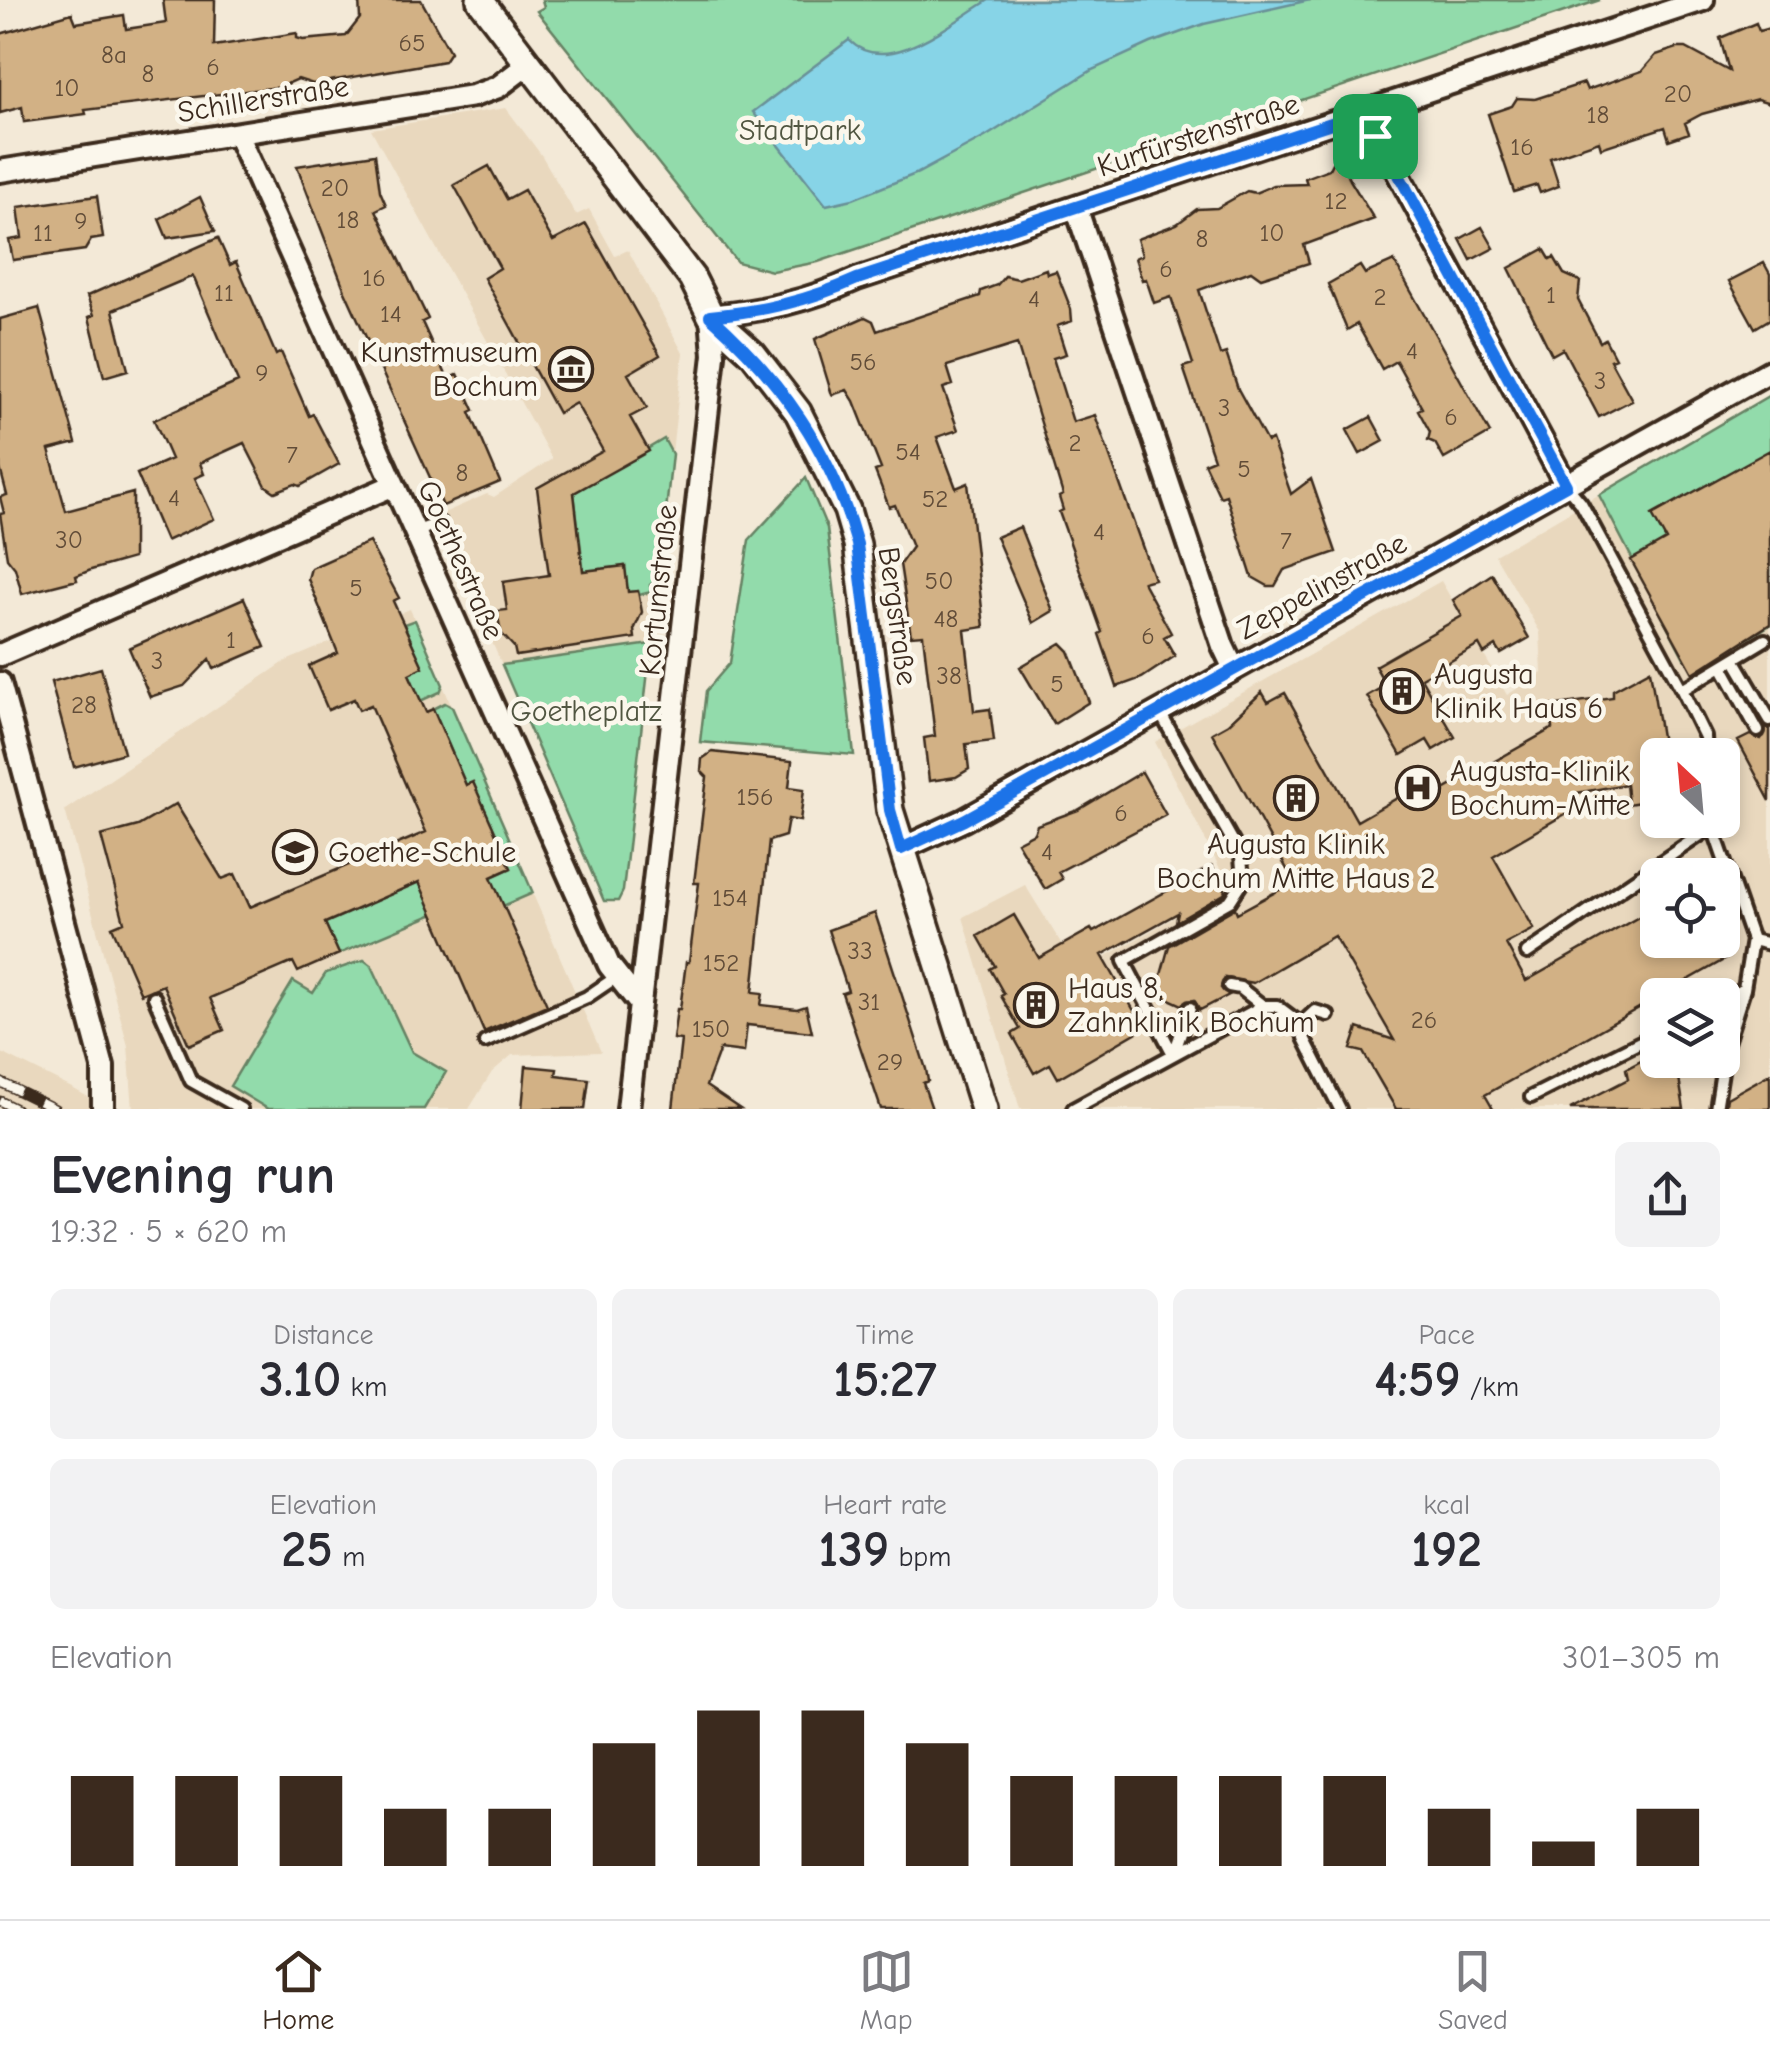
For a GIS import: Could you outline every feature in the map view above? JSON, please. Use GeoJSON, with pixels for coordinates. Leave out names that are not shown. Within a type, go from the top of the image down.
{"type":"FeatureCollection","features":[{"type":"Feature","properties":{"kind":"street","name":"Bergstraße"},"geometry":{"type":"LineString","coordinates":[[480,0],[692,278],[710,316],[753,354],[798,412],[848,510],[857,544],[890,810],[984,1109]]}},
{"type":"Feature","properties":{"kind":"street","name":"Kurfürstenstraße"},"geometry":{"type":"LineString","coordinates":[[710,316],[762,312],[814,298],[857,279],[1703,0]]}},
{"type":"Feature","properties":{"kind":"street","name":"Schillerstraße"},"geometry":{"type":"LineString","coordinates":[[0,171],[473,96],[498,87],[527,65]]}},
{"type":"Feature","properties":{"kind":"street"},"geometry":{"type":"LineString","coordinates":[[1365,112],[1566,485]]}},
{"type":"Feature","properties":{"kind":"street","name":"Goethestraße"},"geometry":{"type":"LineString","coordinates":[[237,134],[616,978],[640,1004]]}},
{"type":"Feature","properties":{"kind":"street"},"geometry":{"type":"LineString","coordinates":[[1076,207],[1222,646],[1234,669]]}},
{"type":"Feature","properties":{"kind":"street","name":"Kortumstraße"},"geometry":{"type":"LineString","coordinates":[[628,1109],[714,355],[710,316]]}},
{"type":"Feature","properties":{"kind":"street","name":"Zeppelinstraße"},"geometry":{"type":"LineString","coordinates":[[901,849],[964,820],[1770,371]]}},
{"type":"Feature","properties":{"kind":"street"},"geometry":{"type":"LineString","coordinates":[[0,655],[394,485]]}},
{"type":"Feature","properties":{"kind":"street"},"geometry":{"type":"LineString","coordinates":[[2,696],[104,1067],[102,1109]]}},
{"type":"Feature","properties":{"kind":"lane"},"geometry":{"type":"LineString","coordinates":[[1566,485],[1581,503],[1705,738]]}},
{"type":"Feature","properties":{"kind":"lane"},"geometry":{"type":"LineString","coordinates":[[417,531],[440,523]]}},
{"type":"Feature","properties":{"kind":"lane"},"geometry":{"type":"LineString","coordinates":[[1682,690],[1765,640]]}},
{"type":"Feature","properties":{"kind":"lane"},"geometry":{"type":"LineString","coordinates":[[1734,658],[1770,720]]}},
{"type":"Feature","properties":{"kind":"lane"},"geometry":{"type":"LineString","coordinates":[[1722,666],[1758,730]]}},
{"type":"Feature","properties":{"kind":"lane"},"geometry":{"type":"LineString","coordinates":[[1159,711],[1242,856],[1243,881],[1230,901],[1124,961],[1173,1054]]}},
{"type":"Feature","properties":{"kind":"lane"},"geometry":{"type":"LineString","coordinates":[[1527,954],[1691,838]]}},
{"type":"Feature","properties":{"kind":"lane"},"geometry":{"type":"LineString","coordinates":[[1716,1109],[1726,1046],[1744,989],[1752,940],[1717,838]]}},
{"type":"Feature","properties":{"kind":"lane"},"geometry":{"type":"LineString","coordinates":[[1752,940],[1770,944]]}},
{"type":"Feature","properties":{"kind":"lane"},"geometry":{"type":"LineString","coordinates":[[484,1042],[572,1005],[616,978]]}},
{"type":"Feature","properties":{"kind":"lane"},"geometry":{"type":"LineString","coordinates":[[1229,986],[1240,988],[1263,1006]]}},
{"type":"Feature","properties":{"kind":"lane"},"geometry":{"type":"LineString","coordinates":[[1740,991],[1744,989]]}},
{"type":"Feature","properties":{"kind":"lane"},"geometry":{"type":"LineString","coordinates":[[154,997],[191,1082],[241,1109]]}},
{"type":"Feature","properties":{"kind":"lane"},"geometry":{"type":"LineString","coordinates":[[1073,1109],[1263,1006],[1276,1006],[1301,1024],[1340,1109]]}},
{"type":"Feature","properties":{"kind":"lane"},"geometry":{"type":"LineString","coordinates":[[1173,1054],[1190,1008]]}},
{"type":"Feature","properties":{"kind":"lane"},"geometry":{"type":"LineString","coordinates":[[1301,1024],[1315,1012],[1328,1015]]}},
{"type":"Feature","properties":{"kind":"lane"},"geometry":{"type":"LineString","coordinates":[[1308,1041],[1322,1043]]}},
{"type":"Feature","properties":{"kind":"lane"},"geometry":{"type":"LineString","coordinates":[[1532,1097],[1640,1042]]}},
{"type":"Feature","properties":{"kind":"shaded area"},"geometry":{"type":"Polygon","coordinates":[[[506,108],[542,156],[576,215],[589,209],[615,256],[628,250],[683,353],[651,644],[502,665],[437,516],[487,494],[494,497],[552,459],[371,129],[506,108]]]}},
{"type":"Feature","properties":{"kind":"shaded area","name":"Augusta-Klinik Bochum-Mitte"},"geometry":{"type":"Polygon","coordinates":[[[1598,495],[1685,660],[1700,667],[1770,625],[1770,1109],[1020,1109],[963,917],[1025,885],[1079,972],[1229,886],[1155,742],[1441,581],[1507,695],[1542,673],[1540,632],[1495,555],[1598,495]]]}},
{"type":"Feature","properties":{"kind":"shaded area","name":"Goethe-Schule"},"geometry":{"type":"Polygon","coordinates":[[[410,609],[601,1052],[512,1055],[492,1072],[469,1109],[133,1109],[128,1046],[65,810],[286,661],[410,609]]]}},
{"type":"Feature","properties":{"kind":"shaded area"},"geometry":{"type":"Polygon","coordinates":[[[0,1052],[72,1088],[110,1109],[0,1109],[0,1052]]]}},
{"type":"Feature","properties":{"kind":"green space","name":"Stadtpark"},"geometry":{"type":"Polygon","coordinates":[[[542,0],[1600,0],[818,262],[772,271],[737,262],[537,11],[544,7],[542,0]]]}},
{"type":"Feature","properties":{"kind":"green space"},"geometry":{"type":"Polygon","coordinates":[[[1770,395],[1770,625],[1700,667],[1685,660],[1599,495],[1770,395]]]}},
{"type":"Feature","properties":{"kind":"green space"},"geometry":{"type":"Polygon","coordinates":[[[664,439],[672,454],[659,577],[650,585],[651,592],[639,595],[638,591],[627,592],[624,566],[584,574],[574,493],[664,439]]]}},
{"type":"Feature","properties":{"kind":"green space"},"geometry":{"type":"Polygon","coordinates":[[[806,478],[827,528],[854,755],[700,742],[706,691],[730,663],[749,540],[806,478]]]}},
{"type":"Feature","properties":{"kind":"green space"},"geometry":{"type":"Polygon","coordinates":[[[415,620],[443,685],[440,692],[403,709],[416,690],[409,674],[422,667],[404,624],[415,620]]]}},
{"type":"Feature","properties":{"kind":"green space","name":"Goetheplatz"},"geometry":{"type":"Polygon","coordinates":[[[651,644],[623,891],[618,901],[604,901],[502,665],[651,644]]]}},
{"type":"Feature","properties":{"kind":"green space"},"geometry":{"type":"Polygon","coordinates":[[[445,703],[452,707],[533,893],[482,915],[469,887],[511,868],[473,783],[466,785],[433,709],[445,703]]]}},
{"type":"Feature","properties":{"kind":"green space"},"geometry":{"type":"Polygon","coordinates":[[[419,882],[434,914],[339,954],[325,923],[419,882]]]}},
{"type":"Feature","properties":{"kind":"green space"},"geometry":{"type":"Polygon","coordinates":[[[364,960],[372,966],[412,1052],[446,1072],[424,1109],[268,1109],[230,1086],[293,981],[313,993],[326,973],[364,960]]]}},
{"type":"Feature","properties":{"kind":"water"},"geometry":{"type":"Polygon","coordinates":[[[989,0],[1310,0],[1204,24],[1151,43],[1092,70],[985,137],[918,173],[853,199],[826,205],[753,112],[849,40],[864,50],[901,50],[939,32],[989,0]]]}},
{"type":"Feature","properties":{"kind":"building"},"geometry":{"type":"Polygon","coordinates":[[[163,0],[215,0],[214,46],[297,33],[297,38],[303,40],[346,36],[360,18],[359,0],[421,0],[450,52],[444,61],[313,84],[298,79],[280,87],[85,110],[86,114],[24,122],[22,107],[0,113],[0,34],[72,13],[76,23],[124,15],[126,29],[166,23],[163,0]]]}},
{"type":"Feature","properties":{"kind":"building"},"geometry":{"type":"Polygon","coordinates":[[[1756,23],[1759,31],[1770,28],[1770,103],[1757,99],[1702,114],[1685,123],[1689,133],[1669,140],[1665,127],[1601,148],[1599,141],[1550,158],[1559,186],[1540,193],[1537,185],[1514,192],[1488,114],[1512,106],[1517,98],[1535,99],[1584,83],[1587,90],[1642,71],[1656,55],[1677,48],[1686,48],[1729,71],[1720,38],[1756,23]]]}},
{"type":"Feature","properties":{"kind":"building"},"geometry":{"type":"Polygon","coordinates":[[[1339,149],[1350,180],[1374,219],[1304,245],[1309,263],[1261,278],[1251,271],[1199,290],[1220,355],[1226,353],[1238,389],[1267,442],[1272,440],[1291,494],[1311,479],[1336,552],[1284,570],[1275,586],[1268,586],[1252,577],[1226,495],[1220,497],[1204,463],[1214,459],[1183,367],[1193,364],[1171,297],[1154,303],[1146,279],[1142,280],[1135,258],[1142,255],[1137,239],[1177,224],[1197,209],[1217,208],[1247,191],[1307,184],[1305,178],[1329,169],[1339,149]]]}},
{"type":"Feature","properties":{"kind":"building"},"geometry":{"type":"Polygon","coordinates":[[[375,154],[386,205],[376,210],[428,319],[422,322],[448,379],[458,374],[500,482],[443,506],[345,291],[297,166],[375,154]]]}},
{"type":"Feature","properties":{"kind":"building"},"geometry":{"type":"Polygon","coordinates":[[[489,166],[507,199],[524,190],[553,241],[586,224],[660,355],[628,374],[647,408],[630,417],[649,451],[574,493],[583,571],[625,566],[628,592],[638,591],[642,612],[634,630],[635,638],[516,656],[514,647],[501,633],[497,611],[507,610],[503,582],[549,575],[537,488],[603,451],[576,403],[558,413],[484,278],[500,268],[454,185],[489,166]]]}},
{"type":"Feature","properties":{"kind":"building"},"geometry":{"type":"Polygon","coordinates":[[[97,196],[103,238],[91,240],[85,250],[13,260],[9,240],[22,238],[18,207],[97,196]]]}},
{"type":"Feature","properties":{"kind":"building"},"geometry":{"type":"Polygon","coordinates":[[[200,197],[215,231],[167,238],[159,219],[200,197]]]}},
{"type":"Feature","properties":{"kind":"building"},"geometry":{"type":"Polygon","coordinates":[[[1482,227],[1494,248],[1471,260],[1460,239],[1482,227]]]}},
{"type":"Feature","properties":{"kind":"building"},"geometry":{"type":"Polygon","coordinates":[[[218,238],[230,265],[236,262],[276,355],[281,352],[309,416],[313,414],[339,464],[300,486],[295,484],[275,492],[266,486],[244,443],[200,463],[204,474],[195,478],[214,519],[166,541],[137,474],[171,459],[154,420],[238,382],[193,276],[113,310],[128,370],[104,377],[87,296],[218,238]]]}},
{"type":"Feature","properties":{"kind":"building"},"geometry":{"type":"Polygon","coordinates":[[[1544,249],[1564,274],[1580,281],[1578,300],[1600,342],[1605,339],[1615,358],[1610,360],[1632,400],[1599,417],[1563,349],[1552,355],[1509,268],[1544,249]]]}},
{"type":"Feature","properties":{"kind":"building"},"geometry":{"type":"Polygon","coordinates":[[[1394,261],[1490,433],[1444,459],[1435,443],[1428,440],[1430,432],[1418,410],[1422,408],[1396,361],[1382,369],[1357,324],[1347,330],[1328,284],[1360,266],[1365,274],[1394,261]]]}},
{"type":"Feature","properties":{"kind":"building"},"geometry":{"type":"Polygon","coordinates":[[[1764,263],[1770,274],[1770,319],[1755,328],[1729,281],[1764,263]]]}},
{"type":"Feature","properties":{"kind":"building"},"geometry":{"type":"Polygon","coordinates":[[[1046,269],[1047,274],[1056,271],[1071,309],[1072,321],[1057,326],[1066,354],[1053,358],[1073,422],[1095,415],[1154,579],[1143,582],[1171,633],[1164,637],[1175,656],[1142,678],[1117,687],[1099,634],[1102,632],[1059,512],[1063,510],[1059,497],[1063,495],[1017,344],[947,366],[953,385],[943,388],[958,430],[937,437],[956,488],[968,483],[984,627],[965,630],[974,711],[990,709],[994,741],[966,744],[969,769],[956,777],[929,781],[924,738],[935,736],[923,635],[911,636],[900,564],[912,547],[895,505],[889,507],[875,471],[881,469],[854,401],[847,390],[832,395],[815,339],[865,317],[873,321],[877,331],[980,296],[981,291],[997,285],[1005,276],[1018,279],[1046,269]]]}},
{"type":"Feature","properties":{"kind":"building"},"geometry":{"type":"Polygon","coordinates":[[[39,308],[76,443],[49,450],[66,511],[133,493],[133,558],[91,570],[76,576],[77,580],[22,594],[15,568],[7,558],[0,514],[4,513],[0,497],[7,495],[0,468],[0,319],[39,308]]]}},
{"type":"Feature","properties":{"kind":"building"},"geometry":{"type":"Polygon","coordinates":[[[1371,417],[1384,441],[1360,454],[1347,430],[1371,417]]]}},
{"type":"Feature","properties":{"kind":"building"},"geometry":{"type":"Polygon","coordinates":[[[1770,450],[1770,624],[1693,673],[1631,560],[1666,540],[1652,515],[1770,450]]]}},
{"type":"Feature","properties":{"kind":"building"},"geometry":{"type":"Polygon","coordinates":[[[1020,527],[1053,611],[1033,623],[996,537],[1020,527]]]}},
{"type":"Feature","properties":{"kind":"building"},"geometry":{"type":"Polygon","coordinates":[[[369,542],[399,598],[393,601],[423,667],[409,674],[426,712],[433,709],[466,785],[473,782],[511,868],[491,877],[547,1005],[484,1032],[419,882],[325,923],[339,954],[298,972],[293,962],[210,998],[224,1030],[189,1045],[163,985],[141,994],[112,927],[124,922],[101,836],[138,826],[176,804],[222,879],[235,874],[250,907],[426,832],[371,705],[359,710],[354,699],[328,710],[309,666],[338,653],[308,579],[311,568],[369,542]]]}},
{"type":"Feature","properties":{"kind":"building","name":"Augusta Klinik Haus 6"},"geometry":{"type":"Polygon","coordinates":[[[1492,574],[1529,638],[1501,654],[1496,646],[1484,654],[1479,645],[1421,678],[1455,737],[1433,750],[1427,740],[1401,755],[1367,696],[1386,685],[1375,666],[1462,616],[1453,600],[1492,574]]]}},
{"type":"Feature","properties":{"kind":"building"},"geometry":{"type":"Polygon","coordinates":[[[244,598],[265,647],[214,669],[210,659],[184,686],[150,697],[129,648],[244,598]]]}},
{"type":"Feature","properties":{"kind":"building"},"geometry":{"type":"Polygon","coordinates":[[[1061,643],[1069,651],[1089,702],[1054,724],[1020,667],[1061,643]]]}},
{"type":"Feature","properties":{"kind":"building"},"geometry":{"type":"Polygon","coordinates":[[[101,668],[124,753],[74,767],[51,682],[101,668]]]}},
{"type":"Feature","properties":{"kind":"building","name":"Augusta-Klinik Bochum-Mitte"},"geometry":{"type":"Polygon","coordinates":[[[1650,670],[1661,738],[1640,738],[1640,802],[1628,804],[1626,784],[1572,794],[1579,806],[1493,856],[1534,929],[1506,944],[1526,981],[1640,916],[1640,958],[1727,958],[1692,978],[1640,978],[1640,1007],[1485,1095],[1493,1109],[1396,1109],[1363,1052],[1351,1049],[1358,1028],[1394,1040],[1334,936],[1253,983],[1225,978],[1221,988],[1229,995],[1200,1010],[1194,1000],[1182,1005],[1156,993],[1169,946],[1235,908],[1237,913],[1294,882],[1212,733],[1228,724],[1262,692],[1268,702],[1285,693],[1357,821],[1406,793],[1414,807],[1553,728],[1550,706],[1613,697],[1613,690],[1650,670]]]}},
{"type":"Feature","properties":{"kind":"building"},"geometry":{"type":"Polygon","coordinates":[[[1766,728],[1770,729],[1770,801],[1740,745],[1740,740],[1750,735],[1761,739],[1766,728]]]}},
{"type":"Feature","properties":{"kind":"building"},"geometry":{"type":"Polygon","coordinates":[[[712,752],[792,761],[789,787],[804,789],[800,821],[788,819],[785,836],[769,841],[753,992],[763,993],[761,1005],[797,1009],[806,1006],[812,1032],[747,1025],[744,1052],[720,1049],[706,1086],[740,1109],[673,1109],[681,1040],[673,1039],[689,962],[699,883],[694,883],[707,777],[701,771],[702,759],[712,752]]]}},
{"type":"Feature","properties":{"kind":"building"},"geometry":{"type":"Polygon","coordinates":[[[1142,772],[1166,815],[1058,872],[1062,879],[1045,889],[1017,842],[1034,833],[1037,825],[1078,810],[1142,772]]]}},
{"type":"Feature","properties":{"kind":"building"},"geometry":{"type":"Polygon","coordinates":[[[1212,866],[1226,891],[1224,894],[1176,922],[1178,913],[1102,955],[1144,1028],[1058,1078],[1050,1064],[1034,1073],[1012,1034],[1020,1029],[1001,996],[1004,994],[990,969],[995,966],[978,936],[1014,915],[1039,958],[1212,866]]]}},
{"type":"Feature","properties":{"kind":"building"},"geometry":{"type":"Polygon","coordinates":[[[875,913],[926,1069],[928,1081],[923,1083],[932,1109],[881,1109],[842,993],[848,991],[828,930],[875,913]]]}},
{"type":"Feature","properties":{"kind":"building"},"geometry":{"type":"Polygon","coordinates":[[[1640,1062],[1640,1078],[1679,1078],[1684,1109],[1570,1109],[1628,1079],[1626,1069],[1640,1062]]]}},
{"type":"Feature","properties":{"kind":"building"},"geometry":{"type":"Polygon","coordinates":[[[526,1066],[557,1069],[556,1075],[589,1079],[585,1109],[522,1109],[526,1066]]]}},
{"type":"Feature","properties":{"kind":"building"},"geometry":{"type":"Polygon","coordinates":[[[1770,1074],[1770,1109],[1725,1109],[1727,1098],[1770,1074]]]}},
{"type":"Feature","properties":{"kind":"railway"},"geometry":{"type":"LineString","coordinates":[[0,1082],[55,1109]]}},
{"type":"Feature","properties":{"kind":"railway"},"geometry":{"type":"LineString","coordinates":[[0,1101],[16,1109]]}},
{"type":"Feature","properties":{"kind":"place","name":"Kunstmuseum Bochum"},"geometry":{"type":"Point","coordinates":[571,369]}},
{"type":"Feature","properties":{"kind":"place","name":"Augusta Klinik Haus 6"},"geometry":{"type":"Point","coordinates":[1402,691]}},
{"type":"Feature","properties":{"kind":"place","name":"Augusta-Klinik Bochum-Mitte"},"geometry":{"type":"Point","coordinates":[1418,788]}},
{"type":"Feature","properties":{"kind":"place","name":"Augusta Klinik Bochum Mitte Haus 2"},"geometry":{"type":"Point","coordinates":[1296,798]}},
{"type":"Feature","properties":{"kind":"place","name":"Goethe-Schule"},"geometry":{"type":"Point","coordinates":[295,852]}},
{"type":"Feature","properties":{"kind":"place","name":"Haus 8, Zahnklinik Bochum"},"geometry":{"type":"Point","coordinates":[1036,1005]}},
{"type":"Feature","properties":{"kind":"route"},"geometry":{"type":"LineString","coordinates":[[1365,112],[1375,136],[1566,485],[964,820],[901,849],[890,810],[857,544],[848,510],[798,412],[753,354],[710,316],[762,312],[814,298],[857,279],[1365,112]]}}]}
